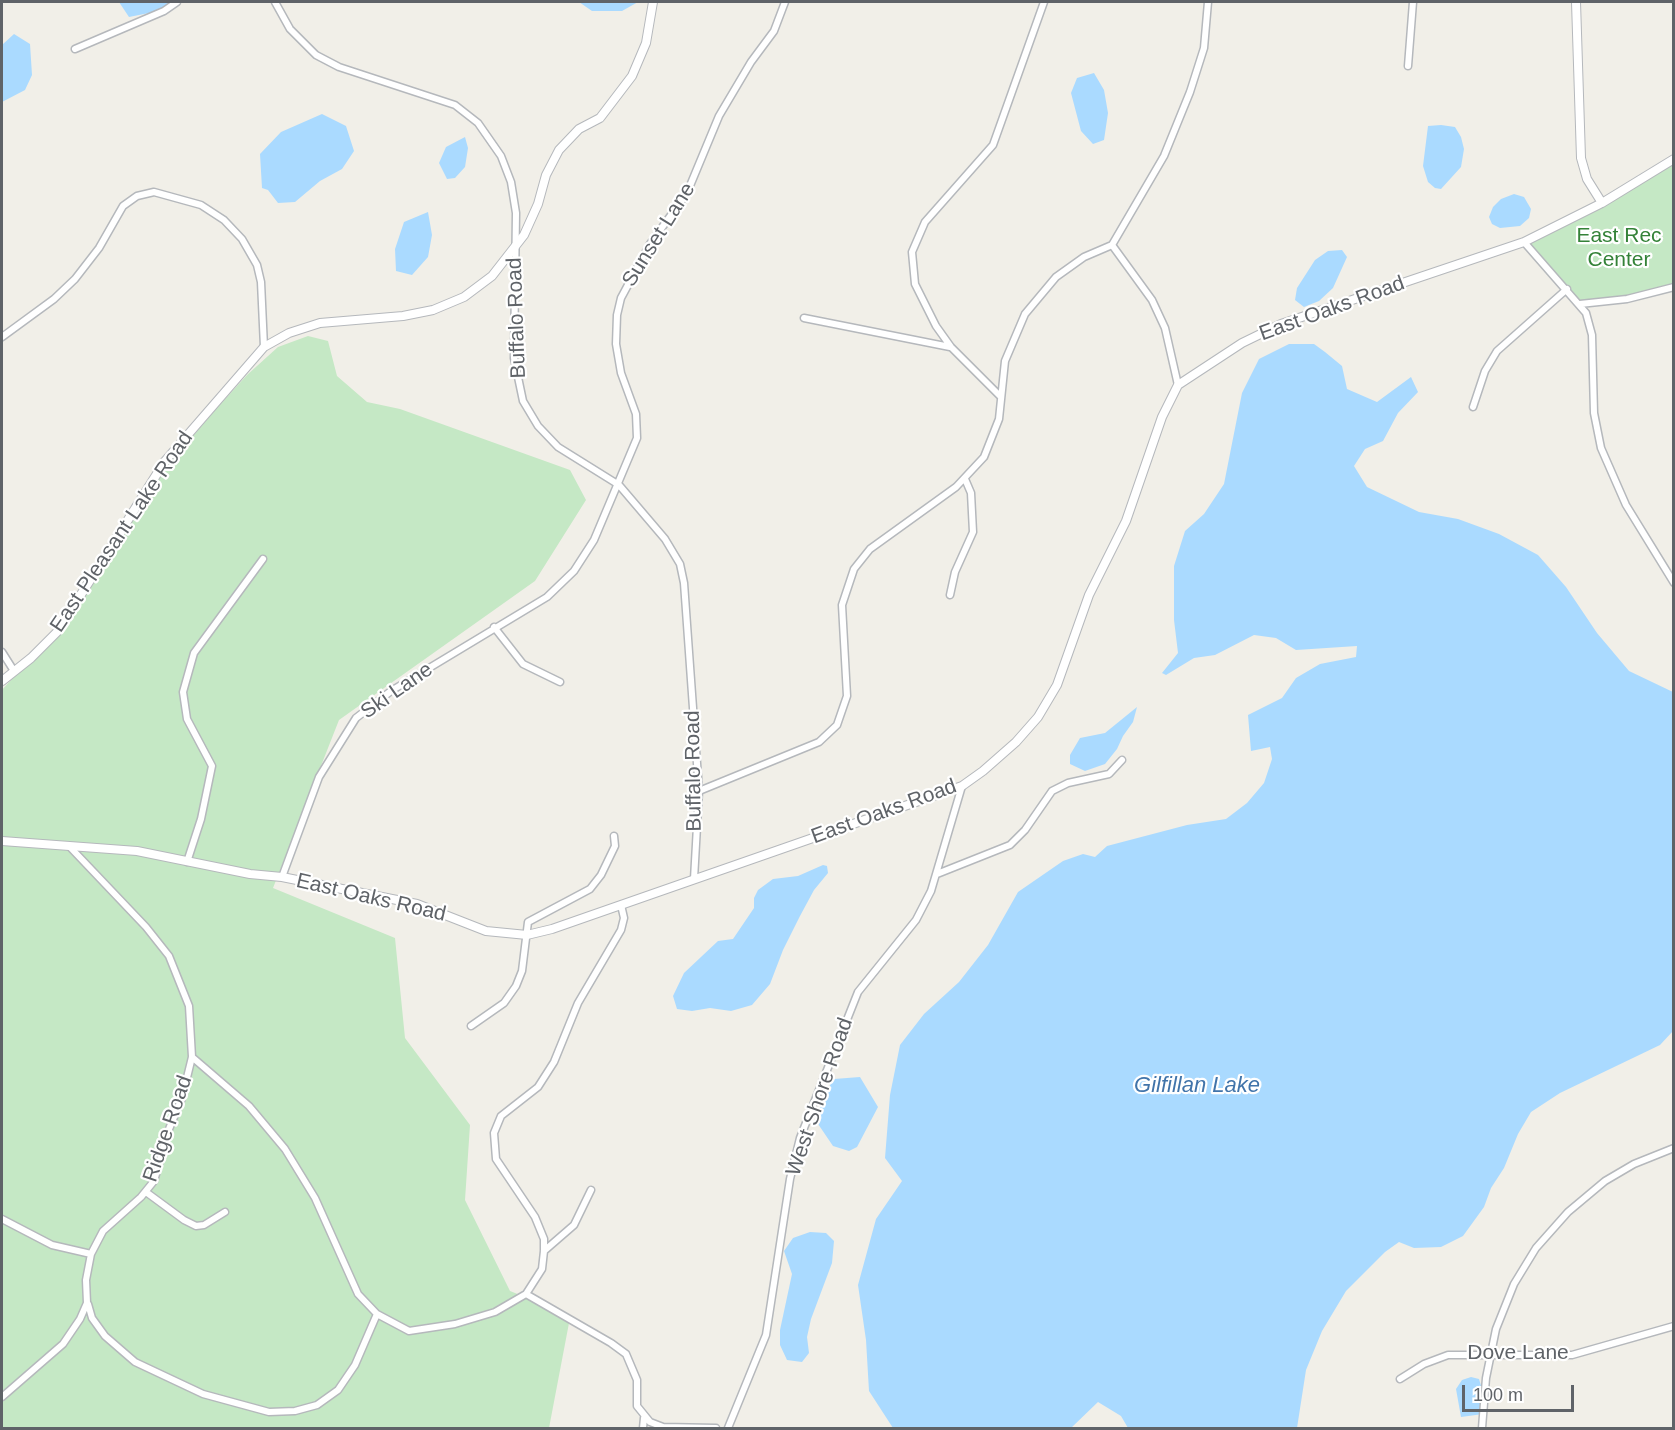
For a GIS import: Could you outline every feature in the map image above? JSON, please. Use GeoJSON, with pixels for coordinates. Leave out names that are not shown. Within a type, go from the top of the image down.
{"type":"FeatureCollection","features":[{"type":"Feature","properties":{"kind":"street"},"geometry":{"type":"LineString","coordinates":[[75,49],[164,11],[177,2]]}},
{"type":"Feature","properties":{"kind":"street","name":"Buffalo Road"},"geometry":{"type":"LineString","coordinates":[[275,2],[290,29],[316,56],[339,67],[441,98],[455,105],[478,123],[495,144],[511,182],[516,213],[514,358],[523,400],[538,426],[558,447],[620,485],[665,539],[680,564],[684,583],[699,791],[694,879]]}},
{"type":"Feature","properties":{"kind":"street","name":"East Pleasant Lake Road"},"geometry":{"type":"LineString","coordinates":[[2,681],[58,631],[165,461],[190,429],[264,347],[290,333],[320,323],[419,314],[450,304],[492,276],[515,247],[532,220],[546,174],[559,150],[579,129],[600,118],[632,76],[646,43],[653,2]]}},
{"type":"Feature","properties":{"kind":"street","name":"Sunset Lane"},"geometry":{"type":"LineString","coordinates":[[620,485],[633,453],[638,426],[616,351],[615,329],[621,298],[650,244],[693,183],[704,148],[719,116],[742,77],[774,32],[785,2]]}},
{"type":"Feature","properties":{"kind":"street"},"geometry":{"type":"LineString","coordinates":[[1000,396],[951,347],[936,326],[915,284],[911,262],[914,241],[925,222],[993,145],[1044,2]]}},
{"type":"Feature","properties":{"kind":"street"},"geometry":{"type":"LineString","coordinates":[[699,791],[819,742],[830,734],[842,717],[847,696],[842,605],[854,569],[870,549],[965,479],[977,467],[991,445],[999,419],[1000,396],[1010,345],[1035,300],[1070,267],[1113,245],[1148,186],[1178,124],[1204,48],[1208,2]]}},
{"type":"Feature","properties":{"kind":"street"},"geometry":{"type":"LineString","coordinates":[[1408,66],[1413,2]]}},
{"type":"Feature","properties":{"kind":"street"},"geometry":{"type":"LineString","coordinates":[[1576,2],[1581,158],[1587,179],[1602,203]]}},
{"type":"Feature","properties":{"kind":"street","name":"East Oaks Road"},"geometry":{"type":"LineString","coordinates":[[2,841],[137,852],[282,877],[426,906],[486,931],[527,935],[552,929],[962,786],[1016,742],[1038,717],[1057,686],[1089,595],[1126,521],[1162,417],[1178,385],[1242,343],[1281,324],[1524,242],[1602,203],[1674,159]]}},
{"type":"Feature","properties":{"kind":"street"},"geometry":{"type":"LineString","coordinates":[[2,337],[54,299],[75,279],[99,248],[123,206],[137,196],[154,192],[201,205],[224,220],[242,239],[257,265],[261,282],[264,347]]}},
{"type":"Feature","properties":{"kind":"street"},"geometry":{"type":"LineString","coordinates":[[1524,242],[1580,303],[1592,335],[1594,413],[1601,448],[1626,505],[1674,583]]}},
{"type":"Feature","properties":{"kind":"street"},"geometry":{"type":"LineString","coordinates":[[1113,245],[1152,300],[1165,328],[1178,385]]}},
{"type":"Feature","properties":{"kind":"street"},"geometry":{"type":"LineString","coordinates":[[1580,303],[1627,299],[1674,287]]}},
{"type":"Feature","properties":{"kind":"street"},"geometry":{"type":"LineString","coordinates":[[1473,407],[1485,370],[1497,351],[1567,289]]}},
{"type":"Feature","properties":{"kind":"street"},"geometry":{"type":"LineString","coordinates":[[804,318],[951,347]]}},
{"type":"Feature","properties":{"kind":"street"},"geometry":{"type":"LineString","coordinates":[[950,595],[955,572],[973,532],[971,493],[965,479]]}},
{"type":"Feature","properties":{"kind":"street","name":"Ski Lane"},"geometry":{"type":"LineString","coordinates":[[282,877],[319,777],[356,718],[392,691],[494,627],[547,597],[574,571],[594,540],[620,485]]}},
{"type":"Feature","properties":{"kind":"street"},"geometry":{"type":"LineString","coordinates":[[187,862],[201,819],[212,766],[188,719],[183,693],[194,653],[263,559]]}},
{"type":"Feature","properties":{"kind":"street"},"geometry":{"type":"LineString","coordinates":[[494,627],[523,664],[560,682]]}},
{"type":"Feature","properties":{"kind":"street"},"geometry":{"type":"LineString","coordinates":[[2,652],[14,671]]}},
{"type":"Feature","properties":{"kind":"street"},"geometry":{"type":"LineString","coordinates":[[937,874],[1010,845],[1023,832],[1052,791],[1068,783],[1109,774],[1119,766],[1122,760]]}},
{"type":"Feature","properties":{"kind":"street","name":"West Shore Road"},"geometry":{"type":"LineString","coordinates":[[728,1428],[766,1335],[789,1182],[800,1138],[856,996],[916,920],[931,891],[962,786]]}},
{"type":"Feature","properties":{"kind":"street"},"geometry":{"type":"LineString","coordinates":[[471,1026],[504,1003],[516,986],[522,970],[528,922],[582,894],[597,882],[615,846],[614,836]]}},
{"type":"Feature","properties":{"kind":"street","name":"Ridge Road"},"geometry":{"type":"LineString","coordinates":[[69,846],[146,927],[169,956],[189,1006],[192,1057],[188,1080],[169,1129],[159,1169],[146,1192],[107,1226],[90,1254],[86,1280],[87,1303]]}},
{"type":"Feature","properties":{"kind":"street"},"geometry":{"type":"LineString","coordinates":[[192,1057],[249,1106],[285,1149],[315,1198],[358,1294],[377,1314],[397,1327],[409,1331],[420,1331],[495,1312],[526,1294],[542,1269],[544,1251],[541,1228],[496,1159],[494,1133],[501,1116],[538,1087],[554,1062],[578,1003],[621,930],[624,918],[621,905]]}},
{"type":"Feature","properties":{"kind":"street"},"geometry":{"type":"LineString","coordinates":[[1482,1428],[1490,1355],[1496,1329],[1514,1284],[1551,1229],[1586,1196],[1605,1182],[1634,1164],[1674,1148]]}},
{"type":"Feature","properties":{"kind":"street"},"geometry":{"type":"LineString","coordinates":[[544,1251],[574,1225],[591,1190]]}},
{"type":"Feature","properties":{"kind":"street"},"geometry":{"type":"LineString","coordinates":[[146,1192],[196,1226],[204,1225],[225,1212]]}},
{"type":"Feature","properties":{"kind":"street"},"geometry":{"type":"LineString","coordinates":[[2,1219],[52,1245],[90,1254]]}},
{"type":"Feature","properties":{"kind":"street"},"geometry":{"type":"LineString","coordinates":[[526,1294],[626,1354],[637,1380],[637,1406],[644,1418],[663,1427],[716,1428]]}},
{"type":"Feature","properties":{"kind":"street"},"geometry":{"type":"LineString","coordinates":[[87,1303],[92,1318],[105,1336],[135,1362],[204,1394],[269,1412],[295,1411],[317,1405],[338,1390],[355,1365],[377,1314]]}},
{"type":"Feature","properties":{"kind":"street"},"geometry":{"type":"LineString","coordinates":[[2,1396],[63,1344],[87,1303]]}},
{"type":"Feature","properties":{"kind":"street","name":"Dove Lane"},"geometry":{"type":"LineString","coordinates":[[1400,1379],[1424,1364],[1448,1355],[1572,1354],[1674,1326]]}},
{"type":"Feature","properties":{"kind":"street"},"geometry":{"type":"LineString","coordinates":[[643,1428],[644,1418]]}},
{"type":"Feature","properties":{"kind":"green space","name":"East Rec Center"},"geometry":{"type":"Polygon","coordinates":[[[1673,159],[1673,286],[1654,293],[1580,304],[1524,242],[1673,159]]]}},
{"type":"Feature","properties":{"kind":"green space"},"geometry":{"type":"Polygon","coordinates":[[[308,336],[328,341],[337,376],[367,402],[400,409],[570,470],[586,500],[535,581],[339,720],[273,888],[395,938],[405,1038],[470,1125],[465,1200],[510,1291],[550,1307],[569,1323],[549,1428],[2,1428],[2,690],[84,598],[168,465],[216,409],[247,375],[278,347],[308,336]]]}},
{"type":"Feature","properties":{"kind":"water"},"geometry":{"type":"Polygon","coordinates":[[[119,2],[170,2],[159,11],[129,17],[119,2]]]}},
{"type":"Feature","properties":{"kind":"water"},"geometry":{"type":"Polygon","coordinates":[[[579,2],[638,2],[622,11],[592,11],[579,2]]]}},
{"type":"Feature","properties":{"kind":"water"},"geometry":{"type":"Polygon","coordinates":[[[14,34],[30,44],[32,75],[25,90],[2,102],[2,45],[14,34]]]}},
{"type":"Feature","properties":{"kind":"water"},"geometry":{"type":"Polygon","coordinates":[[[1094,73],[1104,90],[1108,113],[1104,140],[1093,144],[1081,131],[1071,93],[1077,78],[1094,73]]]}},
{"type":"Feature","properties":{"kind":"water"},"geometry":{"type":"Polygon","coordinates":[[[322,114],[346,126],[354,151],[342,169],[320,181],[295,202],[278,203],[268,190],[262,188],[260,154],[281,132],[322,114]]]}},
{"type":"Feature","properties":{"kind":"water"},"geometry":{"type":"Polygon","coordinates":[[[1428,126],[1455,127],[1464,149],[1461,167],[1441,189],[1435,188],[1428,182],[1423,166],[1428,126]]]}},
{"type":"Feature","properties":{"kind":"water"},"geometry":{"type":"Polygon","coordinates":[[[465,137],[468,148],[465,167],[455,178],[447,179],[439,163],[446,147],[465,137]]]}},
{"type":"Feature","properties":{"kind":"water"},"geometry":{"type":"Polygon","coordinates":[[[1514,194],[1524,197],[1531,209],[1529,218],[1520,226],[1500,228],[1492,224],[1489,217],[1493,207],[1501,199],[1514,194]]]}},
{"type":"Feature","properties":{"kind":"water"},"geometry":{"type":"Polygon","coordinates":[[[428,212],[432,235],[428,257],[412,275],[396,271],[395,249],[404,222],[428,212]]]}},
{"type":"Feature","properties":{"kind":"water"},"geometry":{"type":"Polygon","coordinates":[[[1342,250],[1347,257],[1333,288],[1319,301],[1304,307],[1295,300],[1297,288],[1315,260],[1328,251],[1342,250]]]}},
{"type":"Feature","properties":{"kind":"water","name":"Gilfillan Lake"},"geometry":{"type":"Polygon","coordinates":[[[1289,344],[1314,344],[1342,366],[1347,389],[1377,402],[1411,377],[1418,392],[1398,413],[1383,441],[1365,449],[1354,466],[1367,487],[1419,512],[1458,519],[1499,534],[1538,555],[1566,587],[1597,633],[1629,671],[1673,692],[1673,1031],[1660,1045],[1560,1093],[1531,1112],[1518,1134],[1504,1168],[1491,1188],[1484,1207],[1463,1236],[1441,1247],[1414,1248],[1399,1242],[1385,1252],[1346,1291],[1322,1331],[1306,1370],[1297,1428],[1128,1428],[1121,1416],[1098,1402],[1071,1428],[893,1428],[869,1391],[866,1340],[858,1285],[876,1219],[902,1181],[885,1158],[890,1095],[900,1045],[924,1014],[959,982],[988,945],[1018,892],[1063,861],[1083,854],[1095,857],[1107,846],[1187,825],[1226,819],[1247,803],[1264,783],[1272,759],[1270,747],[1251,751],[1248,715],[1282,698],[1296,678],[1320,664],[1356,657],[1357,646],[1296,650],[1276,638],[1254,635],[1215,655],[1194,658],[1166,675],[1162,673],[1178,653],[1174,620],[1174,566],[1185,531],[1204,514],[1224,484],[1242,393],[1259,359],[1289,344]]]}},
{"type":"Feature","properties":{"kind":"water"},"geometry":{"type":"Polygon","coordinates":[[[1137,707],[1133,722],[1105,764],[1085,771],[1070,764],[1070,755],[1080,738],[1105,733],[1137,707]]]}},
{"type":"Feature","properties":{"kind":"water"},"geometry":{"type":"Polygon","coordinates":[[[823,865],[827,866],[828,873],[814,890],[800,916],[783,950],[770,984],[752,1005],[731,1011],[710,1008],[692,1011],[677,1009],[673,996],[684,973],[718,941],[733,939],[754,908],[754,898],[758,890],[773,879],[798,876],[823,865]]]}},
{"type":"Feature","properties":{"kind":"water"},"geometry":{"type":"Polygon","coordinates":[[[860,1077],[878,1107],[857,1147],[849,1151],[833,1146],[816,1121],[823,1096],[834,1079],[860,1077]]]}},
{"type":"Feature","properties":{"kind":"water"},"geometry":{"type":"Polygon","coordinates":[[[810,1232],[826,1233],[834,1241],[832,1263],[811,1319],[807,1337],[809,1353],[802,1362],[787,1360],[780,1345],[780,1330],[792,1274],[784,1251],[793,1238],[810,1232]]]}},
{"type":"Feature","properties":{"kind":"water"},"geometry":{"type":"Polygon","coordinates":[[[1471,1377],[1479,1379],[1482,1389],[1483,1414],[1461,1417],[1456,1389],[1462,1380],[1471,1377]]]}}]}
